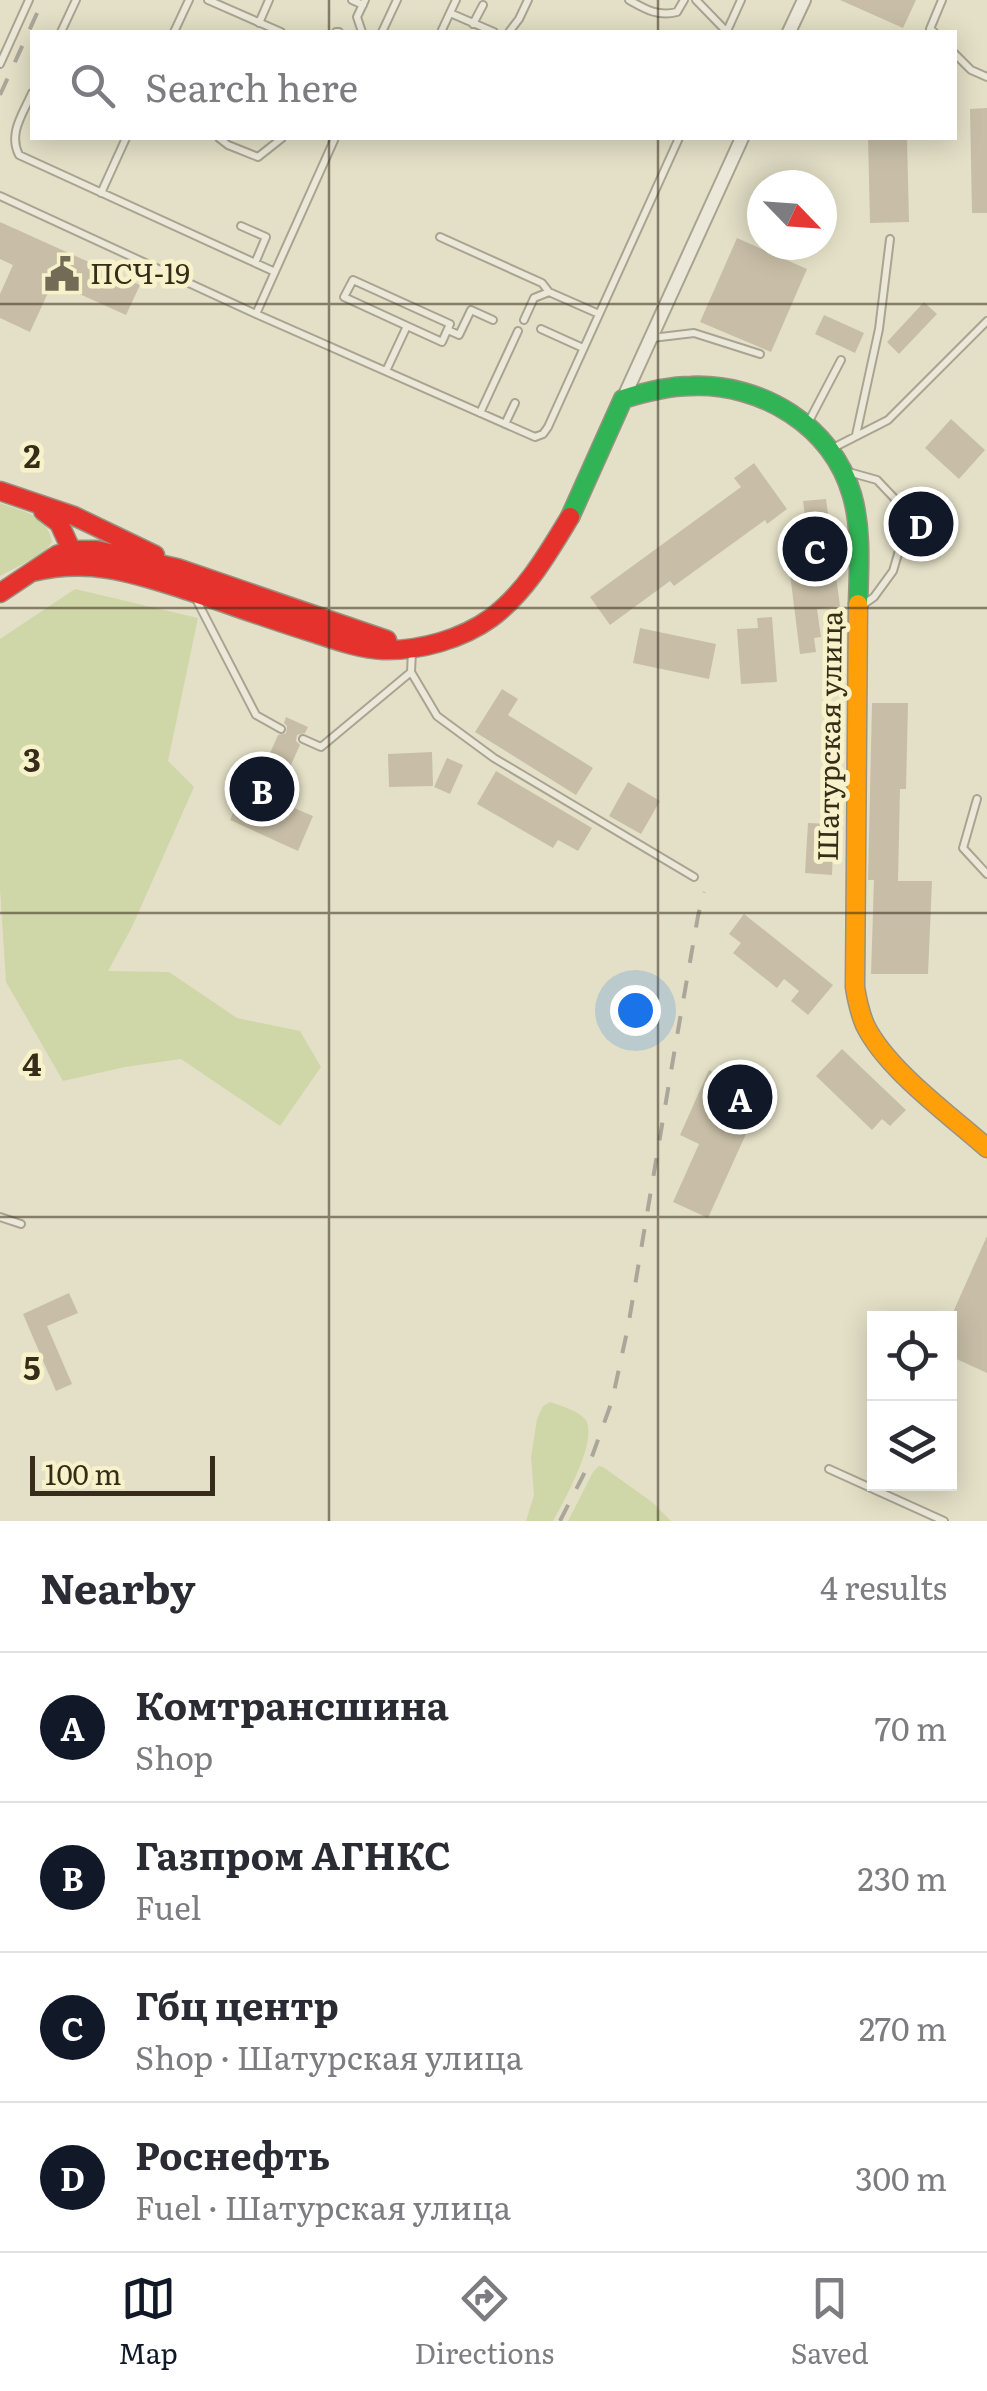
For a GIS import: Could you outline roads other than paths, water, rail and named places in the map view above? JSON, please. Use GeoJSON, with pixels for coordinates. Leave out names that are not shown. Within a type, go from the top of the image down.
{"type":"FeatureCollection","features":[{"type":"Feature","properties":{"kind":"main road","name":"Шатурская улица"},"geometry":{"type":"LineString","coordinates":[[624,399],[654,388],[685,385],[718,385],[747,392],[784,407],[808,424],[832,449],[844,471],[857,510],[860,552],[855,986],[859,1010],[868,1031],[896,1064],[987,1148]]}},
{"type":"Feature","properties":{"kind":"main road"},"geometry":{"type":"LineString","coordinates":[[74,557],[380,650],[430,646],[480,627],[540,566],[567,522],[624,399]]}},
{"type":"Feature","properties":{"kind":"main road"},"geometry":{"type":"LineString","coordinates":[[0,491],[74,516],[176,568]]}},
{"type":"Feature","properties":{"kind":"main road"},"geometry":{"type":"LineString","coordinates":[[18,498],[59,523],[74,557]]}},
{"type":"Feature","properties":{"kind":"main road"},"geometry":{"type":"LineString","coordinates":[[0,593],[32,572],[96,550],[176,568],[412,648]]}},
{"type":"Feature","properties":{"kind":"street"},"geometry":{"type":"LineString","coordinates":[[790,30],[804,0]]}},
{"type":"Feature","properties":{"kind":"street"},"geometry":{"type":"LineString","coordinates":[[624,399],[741,140]]}},
{"type":"Feature","properties":{"kind":"lane"},"geometry":{"type":"LineString","coordinates":[[0,64],[29,0]]}},
{"type":"Feature","properties":{"kind":"lane"},"geometry":{"type":"LineString","coordinates":[[62,30],[76,0]]}},
{"type":"Feature","properties":{"kind":"lane"},"geometry":{"type":"LineString","coordinates":[[175,30],[189,0]]}},
{"type":"Feature","properties":{"kind":"lane"},"geometry":{"type":"LineString","coordinates":[[208,0],[276,30]]}},
{"type":"Feature","properties":{"kind":"lane"},"geometry":{"type":"LineString","coordinates":[[259,23],[269,0]]}},
{"type":"Feature","properties":{"kind":"lane"},"geometry":{"type":"LineString","coordinates":[[352,0],[364,2],[357,17],[361,30]]}},
{"type":"Feature","properties":{"kind":"lane"},"geometry":{"type":"LineString","coordinates":[[383,30],[396,0]]}},
{"type":"Feature","properties":{"kind":"lane"},"geometry":{"type":"LineString","coordinates":[[442,30],[456,0]]}},
{"type":"Feature","properties":{"kind":"lane"},"geometry":{"type":"LineString","coordinates":[[511,30],[528,0]]}},
{"type":"Feature","properties":{"kind":"lane"},"geometry":{"type":"LineString","coordinates":[[628,0],[665,15],[676,12],[684,0]]}},
{"type":"Feature","properties":{"kind":"lane"},"geometry":{"type":"LineString","coordinates":[[696,0],[725,30]]}},
{"type":"Feature","properties":{"kind":"lane"},"geometry":{"type":"LineString","coordinates":[[728,30],[741,0]]}},
{"type":"Feature","properties":{"kind":"lane"},"geometry":{"type":"LineString","coordinates":[[931,30],[942,0]]}},
{"type":"Feature","properties":{"kind":"lane"},"geometry":{"type":"LineString","coordinates":[[474,24],[483,5]]}},
{"type":"Feature","properties":{"kind":"lane"},"geometry":{"type":"LineString","coordinates":[[450,13],[489,30]]}},
{"type":"Feature","properties":{"kind":"lane"},"geometry":{"type":"LineString","coordinates":[[957,56],[971,70],[987,77]]}},
{"type":"Feature","properties":{"kind":"lane"},"geometry":{"type":"LineString","coordinates":[[30,97],[13,135],[19,155],[274,272]]}},
{"type":"Feature","properties":{"kind":"lane"},"geometry":{"type":"LineString","coordinates":[[101,192],[125,140]]}},
{"type":"Feature","properties":{"kind":"lane"},"geometry":{"type":"LineString","coordinates":[[221,140],[258,157],[279,140]]}},
{"type":"Feature","properties":{"kind":"lane"},"geometry":{"type":"LineString","coordinates":[[256,314],[334,140]]}},
{"type":"Feature","properties":{"kind":"lane"},"geometry":{"type":"LineString","coordinates":[[0,196],[535,437],[543,434],[678,140]]}},
{"type":"Feature","properties":{"kind":"lane"},"geometry":{"type":"LineString","coordinates":[[241,226],[266,237],[254,262]]}},
{"type":"Feature","properties":{"kind":"lane"},"geometry":{"type":"LineString","coordinates":[[440,237],[599,314]]}},
{"type":"Feature","properties":{"kind":"lane"},"geometry":{"type":"LineString","coordinates":[[856,436],[879,328],[890,239]]}},
{"type":"Feature","properties":{"kind":"lane"},"geometry":{"type":"LineString","coordinates":[[352,280],[450,324],[442,342],[407,326],[344,298],[352,280]]}},
{"type":"Feature","properties":{"kind":"lane"},"geometry":{"type":"LineString","coordinates":[[524,320],[534,298],[549,292]]}},
{"type":"Feature","properties":{"kind":"lane"},"geometry":{"type":"LineString","coordinates":[[448,330],[460,335],[471,310],[492,320]]}},
{"type":"Feature","properties":{"kind":"lane"},"geometry":{"type":"LineString","coordinates":[[832,449],[888,420],[987,320]]}},
{"type":"Feature","properties":{"kind":"lane"},"geometry":{"type":"LineString","coordinates":[[386,372],[407,326]]}},
{"type":"Feature","properties":{"kind":"lane"},"geometry":{"type":"LineString","coordinates":[[541,329],[584,348]]}},
{"type":"Feature","properties":{"kind":"lane"},"geometry":{"type":"LineString","coordinates":[[480,413],[518,332]]}},
{"type":"Feature","properties":{"kind":"lane"},"geometry":{"type":"LineString","coordinates":[[651,338],[694,333],[760,354]]}},
{"type":"Feature","properties":{"kind":"lane"},"geometry":{"type":"LineString","coordinates":[[808,424],[840,360]]}},
{"type":"Feature","properties":{"kind":"lane"},"geometry":{"type":"LineString","coordinates":[[506,424],[515,404]]}},
{"type":"Feature","properties":{"kind":"lane"},"geometry":{"type":"LineString","coordinates":[[844,471],[877,480],[895,499],[903,537],[892,571],[874,597],[859,608]]}},
{"type":"Feature","properties":{"kind":"lane"},"geometry":{"type":"LineString","coordinates":[[192,592],[256,716],[281,728]]}},
{"type":"Feature","properties":{"kind":"lane"},"geometry":{"type":"LineString","coordinates":[[412,648],[411,672],[437,716],[494,758],[694,876]]}},
{"type":"Feature","properties":{"kind":"lane"},"geometry":{"type":"LineString","coordinates":[[302,739],[322,747],[411,672]]}},
{"type":"Feature","properties":{"kind":"lane"},"geometry":{"type":"LineString","coordinates":[[977,799],[963,848],[987,874]]}},
{"type":"Feature","properties":{"kind":"lane"},"geometry":{"type":"LineString","coordinates":[[0,1217],[22,1224]]}},
{"type":"Feature","properties":{"kind":"lane"},"geometry":{"type":"LineString","coordinates":[[828,1469],[944,1521]]}},
{"type":"Feature","properties":{"kind":"railway"},"geometry":{"type":"LineString","coordinates":[[0,95],[43,0]]}},
{"type":"Feature","properties":{"kind":"railway"},"geometry":{"type":"LineString","coordinates":[[560,1521],[590,1462],[612,1401],[704,892]]}},
{"type":"Feature","properties":{"kind":"place","name":"ПСЧ-19"},"geometry":{"type":"Point","coordinates":[62,274]}},
{"type":"Feature","properties":{"kind":"place","name":"Роснефть"},"geometry":{"type":"Point","coordinates":[921,524]}},
{"type":"Feature","properties":{"kind":"place","name":"Гбц центр"},"geometry":{"type":"Point","coordinates":[815,549]}},
{"type":"Feature","properties":{"kind":"place","name":"Газпром АГНКС"},"geometry":{"type":"Point","coordinates":[262,789]}},
{"type":"Feature","properties":{"kind":"place","name":"Комтрансшина"},"geometry":{"type":"Point","coordinates":[740,1097]}}]}
